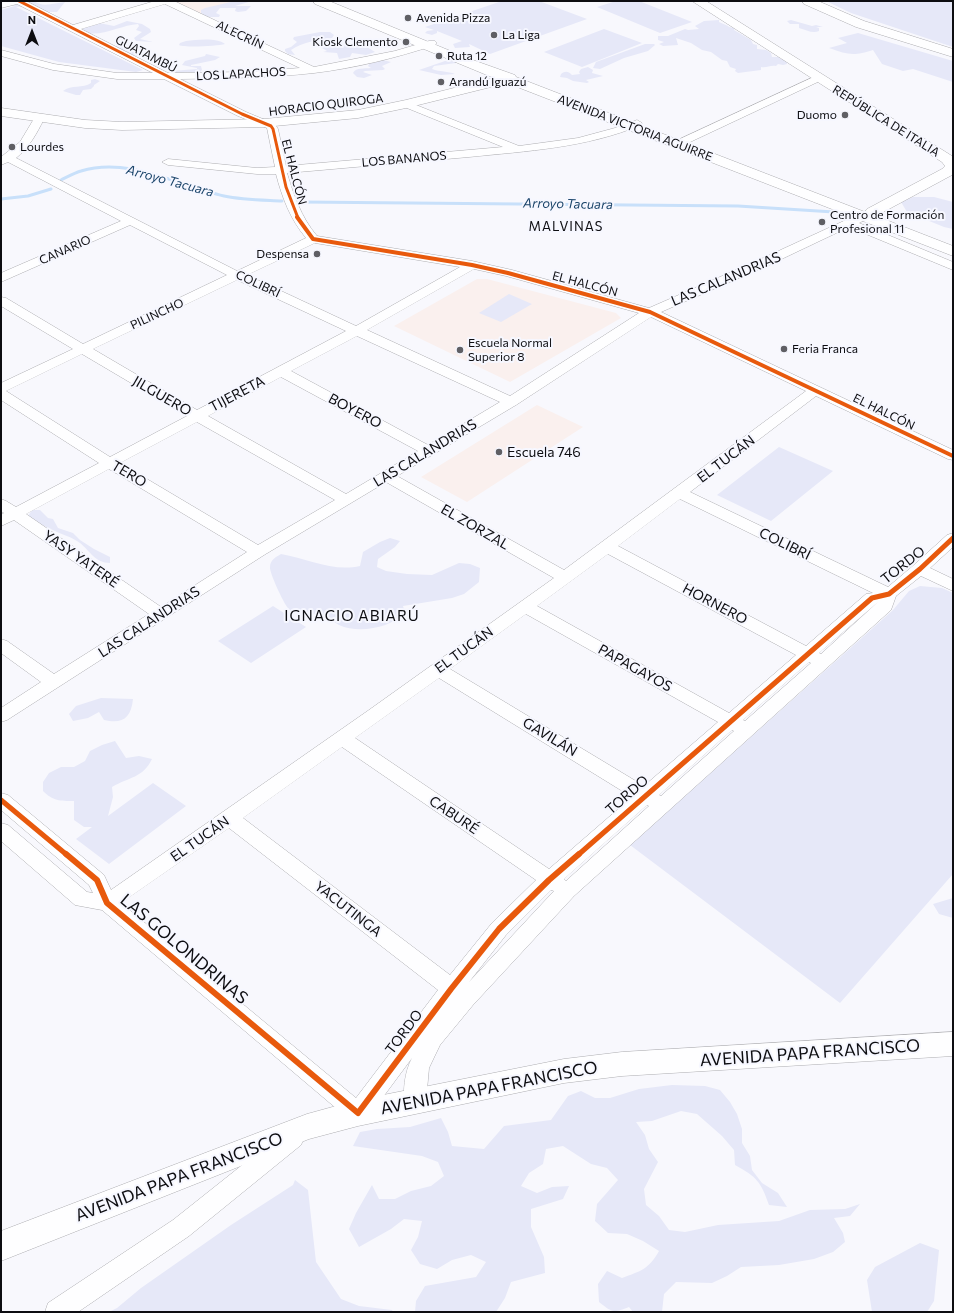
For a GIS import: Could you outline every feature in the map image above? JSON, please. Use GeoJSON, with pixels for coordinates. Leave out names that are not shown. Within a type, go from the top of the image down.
{"type":"FeatureCollection","features":[{"type":"Feature","properties":{"kind":"main road","name":"AVENIDA VICTORIA AGUIRRE"},"geometry":{"type":"LineString","coordinates":[[319,1],[953,252]]}},
{"type":"Feature","properties":{"kind":"main road","name":"AVENIDA VICTORIA AGUIRRE"},"geometry":{"type":"LineString","coordinates":[[333,1],[429,44]]}},
{"type":"Feature","properties":{"kind":"main road","name":"REPÚBLICA DE ITALIA"},"geometry":{"type":"LineString","coordinates":[[698,1],[947,159],[952,166],[947,172],[862,217]]}},
{"type":"Feature","properties":{"kind":"main road"},"geometry":{"type":"LineString","coordinates":[[808,1],[860,24],[953,53]]}},
{"type":"Feature","properties":{"kind":"main road","name":"HORACIO QUIROGA"},"geometry":{"type":"LineString","coordinates":[[1,112],[39,119],[122,126],[264,123],[358,114],[406,104],[511,77]]}},
{"type":"Feature","properties":{"kind":"main road","name":"AVENIDA VICTORIA AGUIRRE"},"geometry":{"type":"LineString","coordinates":[[635,125],[684,141],[862,217],[953,243]]}},
{"type":"Feature","properties":{"kind":"main road","name":"AVENIDA PAPA FRANCISCO"},"geometry":{"type":"LineString","coordinates":[[1,1246],[307,1127],[358,1113],[564,1071],[622,1064],[953,1044]]}},
{"type":"Feature","properties":{"kind":"street"},"geometry":{"type":"LineString","coordinates":[[1,5],[16,1]]}},
{"type":"Feature","properties":{"kind":"street","name":"GUATAMBÚ"},"geometry":{"type":"LineString","coordinates":[[19,1],[242,114],[264,123]]}},
{"type":"Feature","properties":{"kind":"street"},"geometry":{"type":"LineString","coordinates":[[74,28],[166,1]]}},
{"type":"Feature","properties":{"kind":"street","name":"ALECRÍN"},"geometry":{"type":"LineString","coordinates":[[166,1],[313,70]]}},
{"type":"Feature","properties":{"kind":"street","name":"LOS LAPACHOS"},"geometry":{"type":"LineString","coordinates":[[1,53],[53,66],[117,76],[170,77],[248,75],[313,70],[397,54],[429,44]]}},
{"type":"Feature","properties":{"kind":"street"},"geometry":{"type":"LineString","coordinates":[[684,141],[818,78]]}},
{"type":"Feature","properties":{"kind":"street"},"geometry":{"type":"LineString","coordinates":[[406,104],[519,149]]}},
{"type":"Feature","properties":{"kind":"street"},"geometry":{"type":"LineString","coordinates":[[4,160],[29,139],[39,119]]}},
{"type":"Feature","properties":{"kind":"street","name":"EL HALCÓN"},"geometry":{"type":"LineString","coordinates":[[264,123],[271,126],[273,129],[281,170],[294,211],[304,230],[313,238],[472,265],[508,273],[650,312],[953,456]]}},
{"type":"Feature","properties":{"kind":"street","name":"LOS BANANOS"},"geometry":{"type":"LineString","coordinates":[[168,162],[257,171],[281,170],[519,149],[585,139],[635,125]]}},
{"type":"Feature","properties":{"kind":"street","name":"COLIBRÍ"},"geometry":{"type":"LineString","coordinates":[[4,160],[130,221],[238,276],[511,402]]}},
{"type":"Feature","properties":{"kind":"street"},"geometry":{"type":"LineString","coordinates":[[862,217],[953,266]]}},
{"type":"Feature","properties":{"kind":"street","name":"LAS CALANDRIAS"},"geometry":{"type":"LineString","coordinates":[[1,716],[258,552],[511,402],[650,312],[765,262],[862,217]]}},
{"type":"Feature","properties":{"kind":"street","name":"CANARIO"},"geometry":{"type":"LineString","coordinates":[[1,278],[130,221]]}},
{"type":"Feature","properties":{"kind":"street","name":"PILINCHO"},"geometry":{"type":"LineString","coordinates":[[1,388],[238,276],[313,238]]}},
{"type":"Feature","properties":{"kind":"street","name":"TIJERETA"},"geometry":{"type":"LineString","coordinates":[[1,521],[356,331],[472,265]]}},
{"type":"Feature","properties":{"kind":"street","name":"JILGUERO"},"geometry":{"type":"LineString","coordinates":[[1,301],[197,416],[346,500]]}},
{"type":"Feature","properties":{"kind":"street","name":"BOYERO"},"geometry":{"type":"LineString","coordinates":[[280,371],[429,451]]}},
{"type":"Feature","properties":{"kind":"street","name":"EL TUCÁN"},"geometry":{"type":"LineString","coordinates":[[107,903],[230,818],[607,547],[680,494],[816,390]]}},
{"type":"Feature","properties":{"kind":"street","name":"TERO"},"geometry":{"type":"LineString","coordinates":[[1,394],[110,463],[258,552]]}},
{"type":"Feature","properties":{"kind":"street","name":"EL ZORZAL"},"geometry":{"type":"LineString","coordinates":[[386,476],[564,577]]}},
{"type":"Feature","properties":{"kind":"street","name":"COLIBRÍ"},"geometry":{"type":"LineString","coordinates":[[680,494],[889,594]]}},
{"type":"Feature","properties":{"kind":"street","name":"YASY YATERÉ"},"geometry":{"type":"LineString","coordinates":[[1,504],[160,614]]}},
{"type":"Feature","properties":{"kind":"street","name":"TORDO"},"geometry":{"type":"LineString","coordinates":[[358,1113],[458,994],[567,891],[662,806],[739,726],[815,658],[872,598],[889,594],[920,569],[953,538]]}},
{"type":"Feature","properties":{"kind":"street","name":"HORNERO"},"geometry":{"type":"LineString","coordinates":[[607,547],[815,658]]}},
{"type":"Feature","properties":{"kind":"street"},"geometry":{"type":"LineString","coordinates":[[920,569],[953,586]]}},
{"type":"Feature","properties":{"kind":"street","name":"PAPAGAYOS"},"geometry":{"type":"LineString","coordinates":[[524,606],[739,726]]}},
{"type":"Feature","properties":{"kind":"street"},"geometry":{"type":"LineString","coordinates":[[1,645],[54,682]]}},
{"type":"Feature","properties":{"kind":"street","name":"GAVILÁN"},"geometry":{"type":"LineString","coordinates":[[437,669],[662,806]]}},
{"type":"Feature","properties":{"kind":"street","name":"TORDO"},"geometry":{"type":"LineString","coordinates":[[415,1101],[418,1068],[432,1039],[458,994],[499,929],[549,880],[645,796],[739,726]]}},
{"type":"Feature","properties":{"kind":"street","name":"CABURÉ"},"geometry":{"type":"LineString","coordinates":[[341,738],[567,891]]}},
{"type":"Feature","properties":{"kind":"street","name":"LAS GOLONDRINAS"},"geometry":{"type":"LineString","coordinates":[[1,800],[97,880],[107,903],[358,1113]]}},
{"type":"Feature","properties":{"kind":"street","name":"YACUTINGA"},"geometry":{"type":"LineString","coordinates":[[230,818],[458,994]]}},
{"type":"Feature","properties":{"kind":"street","name":"LAS GOLONDRINAS"},"geometry":{"type":"LineString","coordinates":[[1,830],[82,899],[107,903]]}},
{"type":"Feature","properties":{"kind":"street"},"geometry":{"type":"LineString","coordinates":[[56,1312],[181,1228],[307,1127]]}},
{"type":"Feature","properties":{"kind":"shaded area"},"geometry":{"type":"Polygon","coordinates":[[[16,1],[34,1],[45,5],[65,2],[57,12],[26,7],[16,7],[143,70],[136,72],[59,62],[1,46],[1,10],[15,6],[10,4],[16,1]]]}},
{"type":"Feature","properties":{"kind":"shaded area"},"geometry":{"type":"Polygon","coordinates":[[[172,1],[241,1],[199,14],[172,1]]]}},
{"type":"Feature","properties":{"kind":"shaded area"},"geometry":{"type":"Polygon","coordinates":[[[235,1],[252,1],[235,6],[251,6],[246,11],[238,12],[235,11],[236,8],[220,8],[216,13],[220,15],[219,17],[206,17],[201,13],[201,10],[205,8],[235,1]]]}},
{"type":"Feature","properties":{"kind":"shaded area","name":"La Liga"},"geometry":{"type":"Polygon","coordinates":[[[502,1],[539,1],[587,19],[490,54],[469,44],[470,47],[455,48],[453,44],[462,41],[437,31],[437,33],[432,35],[425,33],[427,31],[434,30],[425,27],[502,1]]]}},
{"type":"Feature","properties":{"kind":"shaded area"},"geometry":{"type":"Polygon","coordinates":[[[616,1],[639,1],[692,22],[660,33],[597,7],[616,1]]]}},
{"type":"Feature","properties":{"kind":"shaded area"},"geometry":{"type":"Polygon","coordinates":[[[826,1],[953,1],[953,47],[851,13],[826,1]]]}},
{"type":"Feature","properties":{"kind":"shaded area"},"geometry":{"type":"Polygon","coordinates":[[[719,20],[719,22],[729,27],[735,28],[734,30],[751,40],[753,44],[757,45],[757,49],[766,50],[771,53],[772,57],[786,59],[787,64],[761,67],[761,70],[738,73],[735,71],[736,69],[730,67],[727,61],[722,60],[711,52],[702,50],[691,43],[676,38],[678,45],[663,46],[659,44],[664,42],[658,40],[658,36],[668,36],[685,29],[699,29],[695,26],[704,21],[719,20]]]}},
{"type":"Feature","properties":{"kind":"shaded area"},"geometry":{"type":"Polygon","coordinates":[[[791,20],[812,26],[816,25],[823,27],[816,27],[819,28],[819,31],[817,32],[809,31],[799,28],[799,24],[790,24],[787,21],[791,20]]]}},
{"type":"Feature","properties":{"kind":"shaded area"},"geometry":{"type":"Polygon","coordinates":[[[127,21],[142,24],[150,29],[151,32],[140,39],[153,42],[136,41],[134,38],[142,32],[136,30],[139,26],[138,24],[97,33],[84,32],[83,28],[99,23],[114,26],[127,21]]]}},
{"type":"Feature","properties":{"kind":"shaded area"},"geometry":{"type":"Polygon","coordinates":[[[604,29],[642,43],[582,67],[544,52],[604,29]]]}},
{"type":"Feature","properties":{"kind":"shaded area"},"geometry":{"type":"Polygon","coordinates":[[[320,32],[330,32],[334,35],[332,38],[310,42],[296,47],[291,50],[295,55],[288,54],[285,51],[285,49],[291,47],[297,42],[293,39],[294,37],[320,32]]]}},
{"type":"Feature","properties":{"kind":"shaded area"},"geometry":{"type":"Polygon","coordinates":[[[858,33],[953,61],[953,82],[913,69],[903,71],[882,64],[873,50],[851,54],[829,48],[847,43],[838,38],[858,33]]]}},
{"type":"Feature","properties":{"kind":"shaded area"},"geometry":{"type":"Polygon","coordinates":[[[217,40],[225,44],[202,46],[179,45],[180,43],[186,41],[217,40]]]}},
{"type":"Feature","properties":{"kind":"shaded area"},"geometry":{"type":"Polygon","coordinates":[[[339,41],[348,46],[367,46],[375,52],[366,55],[352,53],[350,57],[339,59],[337,53],[323,52],[327,51],[322,48],[323,47],[339,41]]]}},
{"type":"Feature","properties":{"kind":"shaded area"},"geometry":{"type":"Polygon","coordinates":[[[645,44],[655,45],[648,51],[624,58],[600,69],[593,68],[596,62],[645,44]]]}},
{"type":"Feature","properties":{"kind":"shaded area"},"geometry":{"type":"Polygon","coordinates":[[[111,46],[147,51],[147,55],[144,57],[128,55],[111,46]]]}},
{"type":"Feature","properties":{"kind":"shaded area"},"geometry":{"type":"Polygon","coordinates":[[[206,54],[220,57],[215,60],[191,65],[201,66],[202,70],[200,72],[176,73],[172,71],[197,69],[182,65],[185,61],[205,56],[206,54]]]}},
{"type":"Feature","properties":{"kind":"shaded area"},"geometry":{"type":"Polygon","coordinates":[[[383,60],[391,62],[382,66],[385,69],[363,72],[372,75],[364,78],[357,77],[353,73],[358,69],[371,68],[368,66],[369,64],[383,60]]]}},
{"type":"Feature","properties":{"kind":"shaded area"},"geometry":{"type":"Polygon","coordinates":[[[445,61],[456,61],[456,63],[434,66],[432,69],[455,74],[441,75],[419,70],[445,61]]]}},
{"type":"Feature","properties":{"kind":"shaded area"},"geometry":{"type":"Polygon","coordinates":[[[588,67],[593,70],[592,73],[603,76],[586,80],[589,82],[587,83],[560,77],[561,74],[565,72],[572,75],[580,74],[579,72],[581,69],[588,67]]]}},
{"type":"Feature","properties":{"kind":"shaded area"},"geometry":{"type":"Polygon","coordinates":[[[95,79],[100,81],[91,89],[83,90],[80,95],[63,91],[70,88],[88,85],[91,83],[91,80],[95,79]]]}},
{"type":"Feature","properties":{"kind":"shaded area"},"geometry":{"type":"Polygon","coordinates":[[[913,197],[934,197],[953,202],[953,229],[944,227],[907,212],[901,202],[913,197]]]}},
{"type":"Feature","properties":{"kind":"shaded area"},"geometry":{"type":"Polygon","coordinates":[[[477,279],[487,279],[616,313],[621,318],[510,382],[394,326],[477,279]]]}},
{"type":"Feature","properties":{"kind":"shaded area"},"geometry":{"type":"Polygon","coordinates":[[[509,294],[532,304],[501,322],[479,313],[509,294]]]}},
{"type":"Feature","properties":{"kind":"shaded area"},"geometry":{"type":"Polygon","coordinates":[[[537,405],[583,427],[467,502],[421,477],[537,405]]]}},
{"type":"Feature","properties":{"kind":"shaded area"},"geometry":{"type":"Polygon","coordinates":[[[779,447],[833,471],[771,521],[717,495],[779,447]]]}},
{"type":"Feature","properties":{"kind":"shaded area"},"geometry":{"type":"Polygon","coordinates":[[[32,510],[40,510],[48,518],[53,519],[58,528],[73,533],[80,540],[110,557],[110,563],[100,561],[77,541],[44,526],[28,516],[32,510]]]}},
{"type":"Feature","properties":{"kind":"shaded area"},"geometry":{"type":"Polygon","coordinates":[[[390,538],[400,541],[395,547],[378,559],[377,567],[386,571],[432,575],[459,563],[470,564],[480,568],[479,582],[464,594],[452,598],[403,606],[405,613],[399,618],[383,626],[356,629],[339,625],[320,615],[299,614],[291,611],[283,601],[270,570],[272,561],[281,554],[330,566],[360,566],[363,552],[390,538]]]}},
{"type":"Feature","properties":{"kind":"shaded area"},"geometry":{"type":"Polygon","coordinates":[[[920,586],[942,588],[953,593],[953,874],[840,1003],[630,845],[893,610],[909,591],[920,586]]]}},
{"type":"Feature","properties":{"kind":"shaded area"},"geometry":{"type":"Polygon","coordinates":[[[273,606],[306,627],[251,663],[218,641],[273,606]]]}},
{"type":"Feature","properties":{"kind":"shaded area"},"geometry":{"type":"Polygon","coordinates":[[[101,698],[133,699],[132,706],[128,715],[121,720],[104,720],[99,712],[88,718],[73,721],[69,714],[76,706],[101,698]]]}},
{"type":"Feature","properties":{"kind":"shaded area"},"geometry":{"type":"Polygon","coordinates":[[[115,741],[126,758],[139,756],[152,759],[140,774],[112,787],[113,797],[108,816],[153,783],[186,806],[109,864],[76,839],[92,827],[84,827],[74,820],[74,801],[54,799],[50,797],[43,791],[43,782],[49,773],[61,767],[74,767],[85,761],[90,751],[115,741]]]}},
{"type":"Feature","properties":{"kind":"shaded area"},"geometry":{"type":"Polygon","coordinates":[[[953,898],[953,918],[939,914],[933,904],[953,898]]]}},
{"type":"Feature","properties":{"kind":"shaded area"},"geometry":{"type":"Polygon","coordinates":[[[672,1085],[705,1086],[720,1090],[730,1102],[737,1114],[742,1129],[742,1143],[750,1156],[752,1170],[762,1183],[778,1193],[787,1207],[769,1205],[761,1185],[748,1173],[735,1165],[734,1150],[722,1136],[697,1114],[681,1111],[652,1121],[636,1122],[645,1135],[649,1149],[658,1162],[644,1189],[646,1205],[659,1216],[669,1230],[685,1232],[718,1225],[779,1221],[810,1210],[845,1209],[860,1204],[850,1216],[834,1218],[843,1233],[845,1242],[833,1252],[814,1259],[779,1265],[741,1267],[712,1283],[676,1282],[664,1294],[662,1312],[633,1312],[629,1307],[616,1311],[610,1310],[599,1302],[598,1284],[607,1271],[622,1278],[644,1269],[652,1262],[659,1251],[643,1241],[627,1234],[608,1233],[595,1221],[597,1204],[618,1180],[607,1168],[591,1164],[563,1146],[546,1149],[543,1164],[529,1173],[521,1186],[537,1193],[552,1187],[569,1186],[563,1199],[531,1209],[531,1227],[544,1257],[545,1273],[511,1282],[505,1298],[496,1312],[415,1312],[416,1301],[425,1286],[476,1277],[486,1262],[471,1255],[452,1260],[437,1269],[420,1264],[411,1250],[418,1237],[422,1221],[404,1219],[391,1229],[359,1247],[349,1229],[356,1213],[372,1185],[379,1199],[395,1199],[411,1191],[431,1186],[444,1176],[438,1162],[422,1156],[353,1146],[360,1132],[377,1129],[410,1127],[441,1118],[448,1132],[452,1146],[484,1149],[504,1126],[551,1120],[568,1096],[581,1091],[595,1098],[610,1098],[639,1089],[672,1085]]]}},
{"type":"Feature","properties":{"kind":"shaded area"},"geometry":{"type":"Polygon","coordinates":[[[295,1180],[308,1190],[316,1262],[341,1299],[359,1306],[392,1310],[393,1312],[109,1312],[117,1308],[141,1288],[231,1225],[293,1185],[295,1180]]]}},
{"type":"Feature","properties":{"kind":"shaded area"},"geometry":{"type":"Polygon","coordinates":[[[920,1243],[939,1250],[934,1301],[927,1312],[872,1312],[867,1280],[875,1267],[920,1243]]]}},
{"type":"Feature","properties":{"kind":"waterway","name":"Arroyo Tacuara"},"geometry":{"type":"LineString","coordinates":[[61,180],[81,171],[99,167],[117,167],[153,174],[224,196],[282,201]]}},
{"type":"Feature","properties":{"kind":"waterway","name":"Arroyo Tacuara"},"geometry":{"type":"LineString","coordinates":[[1,199],[28,196],[51,189]]}},
{"type":"Feature","properties":{"kind":"waterway","name":"Arroyo Tacuara"},"geometry":{"type":"LineString","coordinates":[[301,202],[738,206],[834,212]]}},
{"type":"Feature","properties":{"kind":"cycle path"},"geometry":{"type":"LineString","coordinates":[[19,1],[242,114],[271,126],[273,129],[290,202],[296,216],[313,239],[472,265],[508,273],[650,312],[953,456]]}},
{"type":"Feature","properties":{"kind":"cycle path"},"geometry":{"type":"LineString","coordinates":[[1,800],[97,880],[107,903],[358,1113],[451,989],[499,929],[549,880],[872,598],[889,594],[920,569],[953,538]]}},
{"type":"Feature","properties":{"kind":"place","name":"Avenida Pizza"},"geometry":{"type":"Point","coordinates":[408,18]}},
{"type":"Feature","properties":{"kind":"place","name":"La Liga"},"geometry":{"type":"Point","coordinates":[494,35]}},
{"type":"Feature","properties":{"kind":"place","name":"Kiosk Clemento"},"geometry":{"type":"Point","coordinates":[406,42]}},
{"type":"Feature","properties":{"kind":"place","name":"Ruta 12"},"geometry":{"type":"Point","coordinates":[439,56]}},
{"type":"Feature","properties":{"kind":"place","name":"Arandú Iguazú"},"geometry":{"type":"Point","coordinates":[441,82]}},
{"type":"Feature","properties":{"kind":"place","name":"Duomo"},"geometry":{"type":"Point","coordinates":[845,115]}},
{"type":"Feature","properties":{"kind":"place","name":"Lourdes"},"geometry":{"type":"Point","coordinates":[12,147]}},
{"type":"Feature","properties":{"kind":"place","name":"Centro de Formación Profesional 11"},"geometry":{"type":"Point","coordinates":[822,222]}},
{"type":"Feature","properties":{"kind":"place","name":"Despensa"},"geometry":{"type":"Point","coordinates":[317,254]}},
{"type":"Feature","properties":{"kind":"place","name":"Feria Franca"},"geometry":{"type":"Point","coordinates":[784,349]}},
{"type":"Feature","properties":{"kind":"place","name":"Escuela Normal Superior 8"},"geometry":{"type":"Point","coordinates":[460,350]}},
{"type":"Feature","properties":{"kind":"place","name":"Escuela 746"},"geometry":{"type":"Point","coordinates":[499,452]}},
{"type":"Feature","properties":{"kind":"district","name":"MALVINAS"},"geometry":{"type":"Point","coordinates":[566,227]}},
{"type":"Feature","properties":{"kind":"district","name":"IGNACIO ABIARÚ"},"geometry":{"type":"Point","coordinates":[352,616]}}]}
